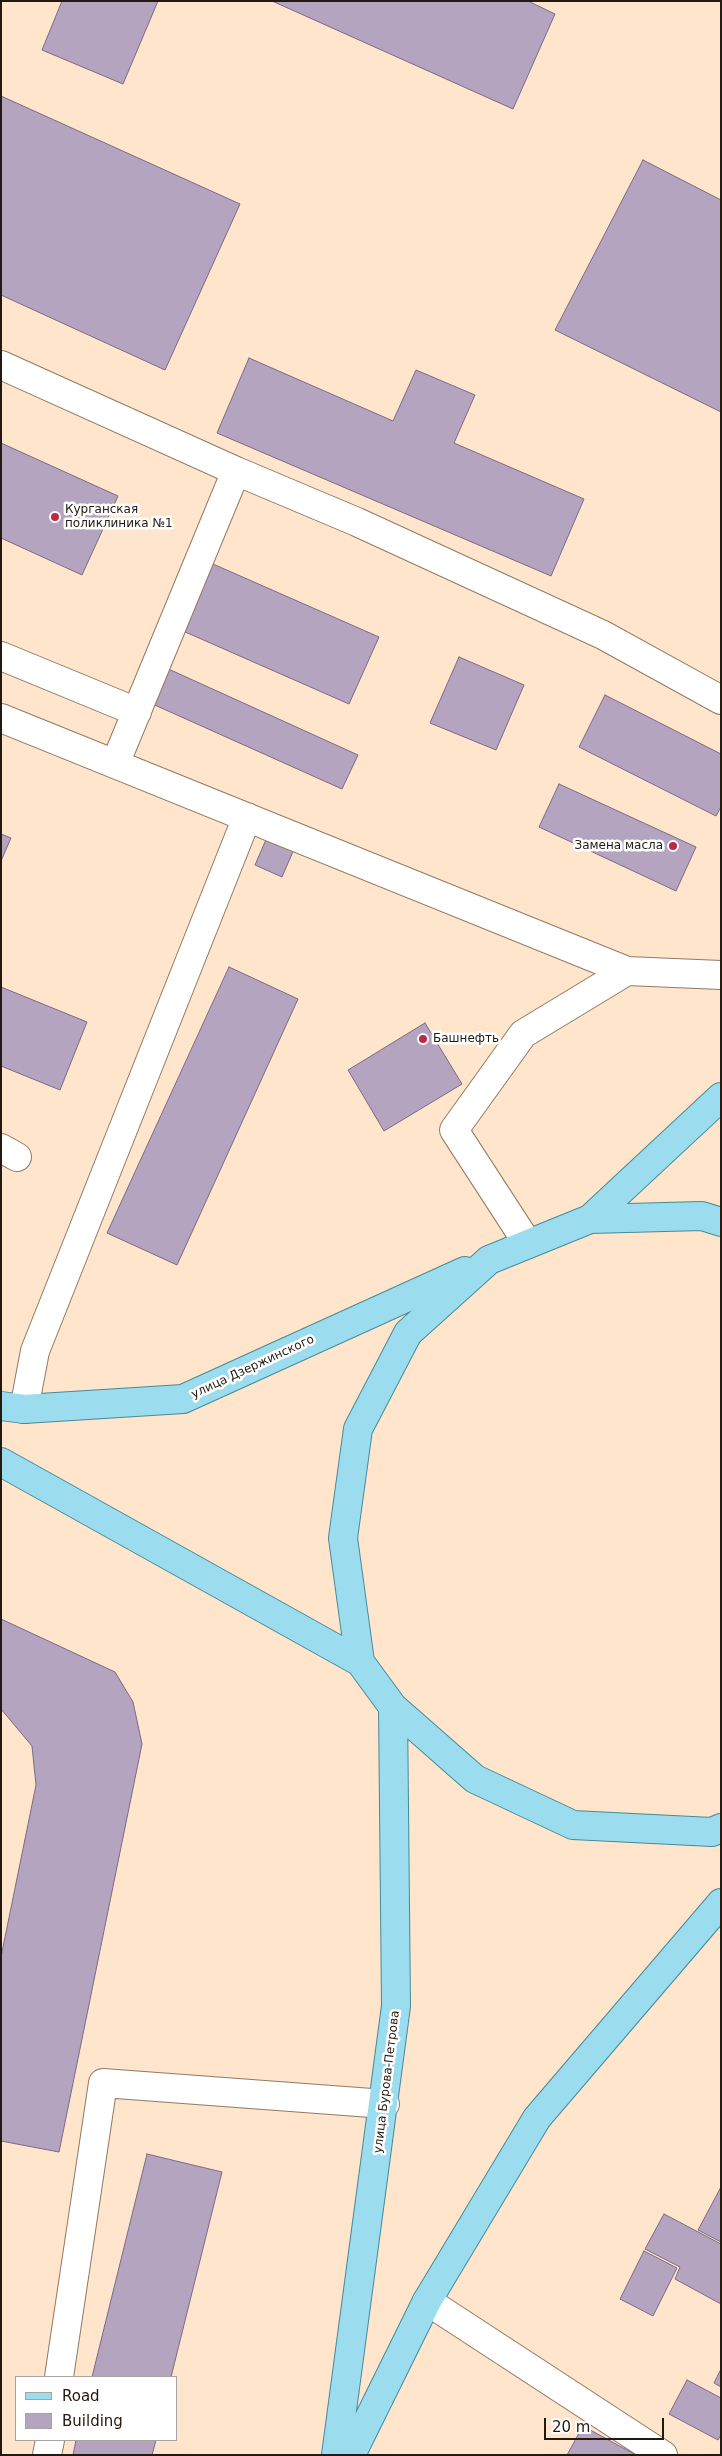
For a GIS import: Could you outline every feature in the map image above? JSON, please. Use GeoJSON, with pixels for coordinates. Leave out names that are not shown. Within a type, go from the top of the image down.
{"type":"FeatureCollection","features":[{"type":"Feature","properties":{"kind":"main road"},"geometry":{"type":"LineString","coordinates":[[590,1219],[721,1097]]}},
{"type":"Feature","properties":{"kind":"main road"},"geometry":{"type":"LineString","coordinates":[[590,1219],[702,1216],[721,1222]]}},
{"type":"Feature","properties":{"kind":"main road","name":"улица Дзержинского"},"geometry":{"type":"LineString","coordinates":[[13,1408],[183,1399],[489,1260],[590,1219]]}},
{"type":"Feature","properties":{"kind":"main road"},"geometry":{"type":"LineString","coordinates":[[360,1662],[343,1538],[358,1430],[408,1333],[489,1260]]}},
{"type":"Feature","properties":{"kind":"main road"},"geometry":{"type":"LineString","coordinates":[[1,1462],[360,1662],[392,1707],[475,1779],[573,1825],[712,1832],[721,1828]]}},
{"type":"Feature","properties":{"kind":"main road","name":"улица Бурова-Петрова"},"geometry":{"type":"LineString","coordinates":[[336,2455],[385,2104],[396,2006],[392,1707]]}},
{"type":"Feature","properties":{"kind":"main road"},"geometry":{"type":"LineString","coordinates":[[351,2455],[428,2301],[537,2118],[721,1903]]}},
{"type":"Feature","properties":{"kind":"lane"},"geometry":{"type":"LineString","coordinates":[[1,365],[236,471],[357,522],[603,634],[721,700]]}},
{"type":"Feature","properties":{"kind":"lane"},"geometry":{"type":"LineString","coordinates":[[115,764],[236,471]]}},
{"type":"Feature","properties":{"kind":"lane"},"geometry":{"type":"LineString","coordinates":[[1,656],[137,712]]}},
{"type":"Feature","properties":{"kind":"lane"},"geometry":{"type":"LineString","coordinates":[[1,718],[627,970],[721,976]]}},
{"type":"Feature","properties":{"kind":"lane"},"geometry":{"type":"LineString","coordinates":[[13,1408],[247,817]]}},
{"type":"Feature","properties":{"kind":"lane"},"geometry":{"type":"LineString","coordinates":[[528,1244],[454,1130],[523,1034],[627,970]]}},
{"type":"Feature","properties":{"kind":"lane"},"geometry":{"type":"LineString","coordinates":[[59,2376],[103,2083],[385,2104]]}},
{"type":"Feature","properties":{"kind":"lane"},"geometry":{"type":"LineString","coordinates":[[428,2301],[663,2455]]}},
{"type":"Feature","properties":{"kind":"lane"},"geometry":{"type":"LineString","coordinates":[[47,2455],[50,2441]]}},
{"type":"Feature","properties":{"kind":"building"},"geometry":{"type":"Polygon","coordinates":[[[62,1],[158,1],[123,84],[42,50],[62,1]]]}},
{"type":"Feature","properties":{"kind":"building"},"geometry":{"type":"Polygon","coordinates":[[[272,1],[528,1],[555,14],[513,109],[272,1]]]}},
{"type":"Feature","properties":{"kind":"building"},"geometry":{"type":"Polygon","coordinates":[[[1,96],[240,204],[165,370],[1,295],[1,96]]]}},
{"type":"Feature","properties":{"kind":"building"},"geometry":{"type":"Polygon","coordinates":[[[643,160],[721,200],[721,412],[555,330],[643,160]]]}},
{"type":"Feature","properties":{"kind":"building"},"geometry":{"type":"Polygon","coordinates":[[[249,358],[393,421],[416,370],[475,395],[454,443],[584,499],[551,576],[217,433],[249,358]]]}},
{"type":"Feature","properties":{"kind":"building","name":"Курганская поликлиника №1"},"geometry":{"type":"Polygon","coordinates":[[[1,443],[118,496],[82,575],[1,538],[1,443]]]}},
{"type":"Feature","properties":{"kind":"building"},"geometry":{"type":"Polygon","coordinates":[[[213,564],[379,637],[349,704],[183,631],[213,564]]]}},
{"type":"Feature","properties":{"kind":"building"},"geometry":{"type":"Polygon","coordinates":[[[459,657],[524,685],[496,750],[430,723],[459,657]]]}},
{"type":"Feature","properties":{"kind":"building"},"geometry":{"type":"Polygon","coordinates":[[[164,667],[358,755],[342,789],[148,702],[164,667]]]}},
{"type":"Feature","properties":{"kind":"building"},"geometry":{"type":"Polygon","coordinates":[[[605,695],[721,754],[721,807],[716,816],[579,747],[605,695]]]}},
{"type":"Feature","properties":{"kind":"building"},"geometry":{"type":"Polygon","coordinates":[[[559,784],[696,847],[676,891],[539,827],[559,784]]]}},
{"type":"Feature","properties":{"kind":"building"},"geometry":{"type":"Polygon","coordinates":[[[1,834],[11,838],[1,861],[1,834]]]}},
{"type":"Feature","properties":{"kind":"building"},"geometry":{"type":"Polygon","coordinates":[[[268,835],[295,847],[282,877],[255,865],[268,835]]]}},
{"type":"Feature","properties":{"kind":"building"},"geometry":{"type":"Polygon","coordinates":[[[229,967],[298,999],[177,1265],[107,1233],[229,967]]]}},
{"type":"Feature","properties":{"kind":"building"},"geometry":{"type":"Polygon","coordinates":[[[1,987],[87,1022],[60,1090],[1,1066],[1,987]]]}},
{"type":"Feature","properties":{"kind":"building"},"geometry":{"type":"Polygon","coordinates":[[[425,1023],[462,1084],[384,1131],[348,1070],[425,1023]]]}},
{"type":"Feature","properties":{"kind":"building"},"geometry":{"type":"Polygon","coordinates":[[[1,1619],[115,1672],[133,1702],[142,1744],[59,2152],[1,2141],[1,1957],[36,1785],[32,1746],[1,1709],[1,1619]]]}},
{"type":"Feature","properties":{"kind":"building"},"geometry":{"type":"Polygon","coordinates":[[[147,2154],[222,2172],[171,2376],[92,2376],[147,2154]]]}},
{"type":"Feature","properties":{"kind":"building"},"geometry":{"type":"Polygon","coordinates":[[[721,2187],[721,2242],[698,2230],[721,2187]]]}},
{"type":"Feature","properties":{"kind":"building"},"geometry":{"type":"Polygon","coordinates":[[[664,2214],[721,2244],[721,2304],[675,2279],[680,2267],[645,2249],[664,2214]]]}},
{"type":"Feature","properties":{"kind":"building"},"geometry":{"type":"Polygon","coordinates":[[[644,2251],[677,2268],[653,2316],[620,2299],[644,2251]]]}},
{"type":"Feature","properties":{"kind":"building"},"geometry":{"type":"Polygon","coordinates":[[[721,2369],[721,2387],[714,2383],[721,2369]]]}},
{"type":"Feature","properties":{"kind":"building"},"geometry":{"type":"Polygon","coordinates":[[[687,2380],[721,2398],[721,2435],[718,2440],[669,2414],[687,2380]]]}},
{"type":"Feature","properties":{"kind":"building"},"geometry":{"type":"Polygon","coordinates":[[[583,2426],[636,2455],[567,2455],[583,2426]]]}},
{"type":"Feature","properties":{"kind":"building"},"geometry":{"type":"Polygon","coordinates":[[[76,2441],[156,2441],[152,2455],[73,2455],[76,2441]]]}},
{"type":"Feature","properties":{"kind":"place","name":"Курганская поликлиника №1"},"geometry":{"type":"Point","coordinates":[55,517]}},
{"type":"Feature","properties":{"kind":"place","name":"Замена масла"},"geometry":{"type":"Point","coordinates":[673,846]}},
{"type":"Feature","properties":{"kind":"place","name":"Башнефть"},"geometry":{"type":"Point","coordinates":[423,1039]}}]}
